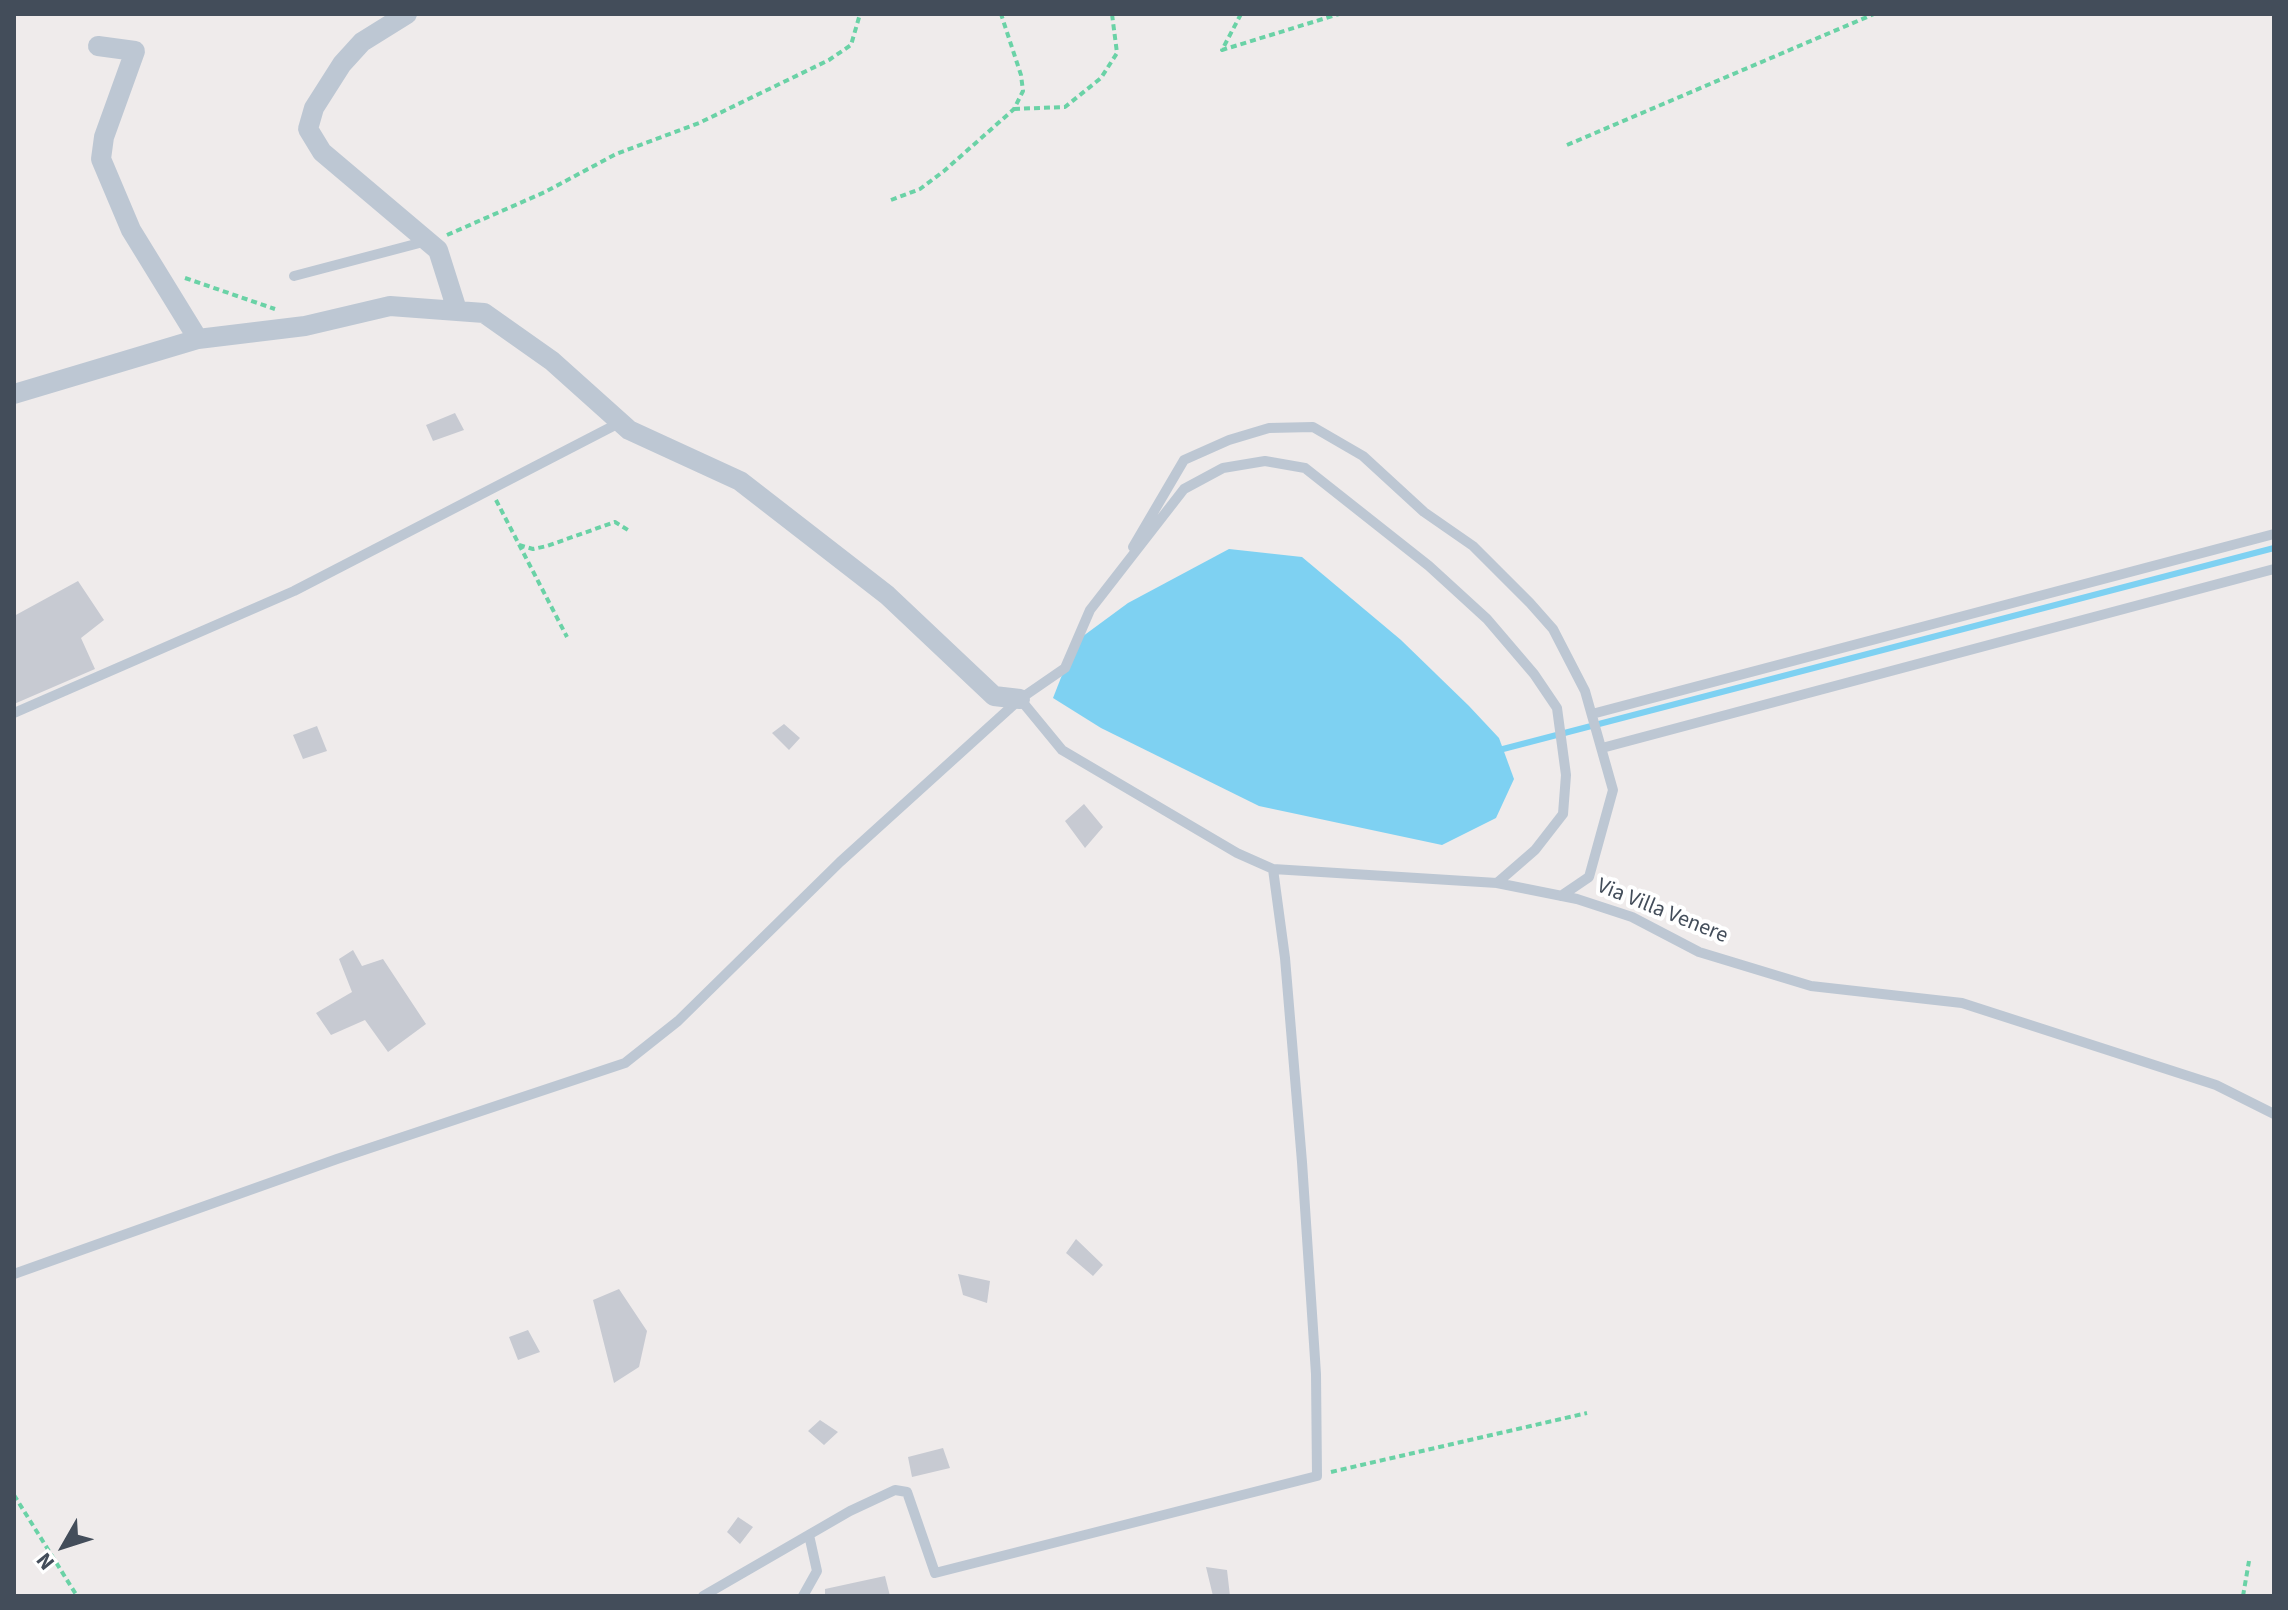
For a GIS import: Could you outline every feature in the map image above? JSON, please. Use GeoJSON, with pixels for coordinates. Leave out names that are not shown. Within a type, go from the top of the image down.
{"type":"FeatureCollection","features":[{"type":"Feature","properties":{"kind":"street"},"geometry":{"type":"LineString","coordinates":[[407,14],[362,42],[342,64],[314,108],[308,129],[322,152],[432,246],[457,310]]}},
{"type":"Feature","properties":{"kind":"street"},"geometry":{"type":"LineString","coordinates":[[98,46],[135,51],[104,137],[101,159],[131,230],[198,339]]}},
{"type":"Feature","properties":{"kind":"street"},"geometry":{"type":"LineString","coordinates":[[14,394],[198,339],[305,326],[390,306],[484,313],[552,361],[619,423],[740,481],[887,595],[994,696],[1020,699]]}},
{"type":"Feature","properties":{"kind":"lane"},"geometry":{"type":"LineString","coordinates":[[294,276],[432,246]]}},
{"type":"Feature","properties":{"kind":"lane"},"geometry":{"type":"LineString","coordinates":[[14,713],[294,591],[619,423]]}},
{"type":"Feature","properties":{"kind":"lane"},"geometry":{"type":"LineString","coordinates":[[1121,570],[1184,460],[1229,440],[1269,428],[1313,427],[1363,456],[1424,512],[1473,546],[1553,629],[1567,654],[1592,715],[1613,790],[1589,877],[1561,896]]}},
{"type":"Feature","properties":{"kind":"lane"},"geometry":{"type":"LineString","coordinates":[[14,1274],[337,1159],[625,1063],[678,1021],[840,862],[1020,699],[1065,668],[1090,610],[1184,489],[1223,468],[1265,461],[1305,468],[1429,566],[1487,619],[1534,674],[1557,708],[1566,775],[1563,814],[1535,850],[1497,883]]}},
{"type":"Feature","properties":{"kind":"lane"},"geometry":{"type":"LineString","coordinates":[[1592,715],[2274,534]]}},
{"type":"Feature","properties":{"kind":"lane"},"geometry":{"type":"LineString","coordinates":[[1602,748],[2274,569]]}},
{"type":"Feature","properties":{"kind":"lane","name":"Via Villa Venere"},"geometry":{"type":"LineString","coordinates":[[1020,699],[1062,750],[1237,853],[1273,869],[1497,883],[1561,896],[1632,917],[1699,952],[1811,986],[1962,1003],[2216,1085],[2274,1114]]}},
{"type":"Feature","properties":{"kind":"lane"},"geometry":{"type":"LineString","coordinates":[[703,1596],[895,1490],[907,1492],[935,1573],[1317,1476],[1316,1374],[1302,1162],[1285,958],[1273,869]]}},
{"type":"Feature","properties":{"kind":"lane"},"geometry":{"type":"LineString","coordinates":[[803,1596],[817,1571],[809,1535]]}},
{"type":"Feature","properties":{"kind":"path"},"geometry":{"type":"LineString","coordinates":[[432,246],[450,231],[545,192],[574,174],[654,137],[699,123],[829,60],[851,45],[860,14]]}},
{"type":"Feature","properties":{"kind":"path"},"geometry":{"type":"LineString","coordinates":[[891,200],[920,189],[1014,109],[1023,91],[1021,75],[1001,14]]}},
{"type":"Feature","properties":{"kind":"path"},"geometry":{"type":"LineString","coordinates":[[1014,109],[1065,107],[1101,78],[1117,53],[1112,14]]}},
{"type":"Feature","properties":{"kind":"path"},"geometry":{"type":"LineString","coordinates":[[1241,14],[1222,50],[1339,14]]}},
{"type":"Feature","properties":{"kind":"path"},"geometry":{"type":"LineString","coordinates":[[1567,145],[1874,14]]}},
{"type":"Feature","properties":{"kind":"path"},"geometry":{"type":"LineString","coordinates":[[176,274],[282,311]]}},
{"type":"Feature","properties":{"kind":"path"},"geometry":{"type":"LineString","coordinates":[[491,491],[567,637]]}},
{"type":"Feature","properties":{"kind":"path"},"geometry":{"type":"LineString","coordinates":[[519,545],[533,549],[547,546],[615,522],[628,530]]}},
{"type":"Feature","properties":{"kind":"path"},"geometry":{"type":"LineString","coordinates":[[1317,1476],[1587,1413]]}},
{"type":"Feature","properties":{"kind":"path"},"geometry":{"type":"LineString","coordinates":[[14,1495],[77,1596]]}},
{"type":"Feature","properties":{"kind":"path"},"geometry":{"type":"LineString","coordinates":[[2243,1596],[2249,1561]]}},
{"type":"Feature","properties":{"kind":"water"},"geometry":{"type":"Polygon","coordinates":[[[1229,549],[1302,557],[1401,640],[1469,706],[1499,738],[1514,779],[1496,818],[1442,845],[1259,806],[1101,728],[1053,698],[1075,642],[1128,603],[1229,549]]]}},
{"type":"Feature","properties":{"kind":"building"},"geometry":{"type":"Polygon","coordinates":[[[455,413],[464,430],[433,441],[426,425],[455,413]]]}},
{"type":"Feature","properties":{"kind":"building"},"geometry":{"type":"Polygon","coordinates":[[[78,581],[104,620],[81,638],[95,669],[14,704],[14,616],[78,581]]]}},
{"type":"Feature","properties":{"kind":"building"},"geometry":{"type":"Polygon","coordinates":[[[784,724],[800,738],[789,750],[772,733],[784,724]]]}},
{"type":"Feature","properties":{"kind":"building"},"geometry":{"type":"Polygon","coordinates":[[[317,726],[327,751],[303,759],[293,735],[317,726]]]}},
{"type":"Feature","properties":{"kind":"building"},"geometry":{"type":"Polygon","coordinates":[[[1084,804],[1103,827],[1085,848],[1065,821],[1084,804]]]}},
{"type":"Feature","properties":{"kind":"building"},"geometry":{"type":"Polygon","coordinates":[[[353,950],[362,966],[383,959],[426,1024],[388,1052],[365,1020],[331,1035],[316,1013],[352,992],[339,959],[353,950]]]}},
{"type":"Feature","properties":{"kind":"building"},"geometry":{"type":"Polygon","coordinates":[[[1076,1239],[1103,1265],[1093,1276],[1066,1253],[1076,1239]]]}},
{"type":"Feature","properties":{"kind":"building"},"geometry":{"type":"Polygon","coordinates":[[[958,1274],[990,1281],[987,1303],[963,1295],[958,1274]]]}},
{"type":"Feature","properties":{"kind":"building"},"geometry":{"type":"Polygon","coordinates":[[[619,1289],[647,1331],[639,1367],[614,1383],[593,1300],[619,1289]]]}},
{"type":"Feature","properties":{"kind":"building"},"geometry":{"type":"Polygon","coordinates":[[[528,1330],[540,1352],[518,1360],[509,1337],[528,1330]]]}},
{"type":"Feature","properties":{"kind":"building"},"geometry":{"type":"Polygon","coordinates":[[[820,1420],[838,1432],[824,1445],[808,1431],[820,1420]]]}},
{"type":"Feature","properties":{"kind":"building"},"geometry":{"type":"Polygon","coordinates":[[[943,1448],[950,1468],[912,1477],[908,1457],[943,1448]]]}},
{"type":"Feature","properties":{"kind":"building"},"geometry":{"type":"Polygon","coordinates":[[[738,1517],[753,1527],[740,1544],[727,1532],[738,1517]]]}},
{"type":"Feature","properties":{"kind":"building"},"geometry":{"type":"Polygon","coordinates":[[[1206,1567],[1227,1570],[1230,1596],[1213,1596],[1206,1567]]]}},
{"type":"Feature","properties":{"kind":"building"},"geometry":{"type":"Polygon","coordinates":[[[885,1576],[890,1596],[825,1596],[825,1589],[885,1576]]]}},
{"type":"Feature","properties":{"kind":"waterway"},"geometry":{"type":"LineString","coordinates":[[1503,749],[2274,548]]}}]}
